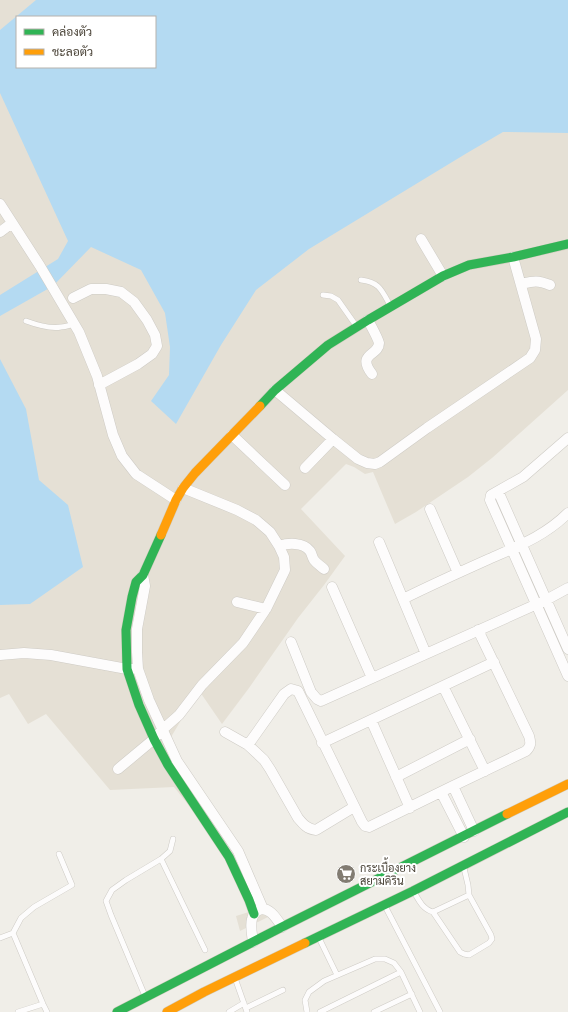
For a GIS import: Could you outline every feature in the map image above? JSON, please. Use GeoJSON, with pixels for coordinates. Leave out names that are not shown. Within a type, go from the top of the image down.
{"type":"FeatureCollection","features":[{"type":"Feature","properties":{"kind":"main road"},"geometry":{"type":"LineString","coordinates":[[254,914],[229,857],[168,765],[154,739],[139,705],[127,669],[126,630],[136,582],[143,574],[176,500],[195,473],[275,390],[328,345],[443,276],[469,265],[514,257],[568,244]]}},
{"type":"Feature","properties":{"kind":"main road"},"geometry":{"type":"LineString","coordinates":[[117,1012],[282,927],[568,784]]}},
{"type":"Feature","properties":{"kind":"main road"},"geometry":{"type":"LineString","coordinates":[[167,1012],[180,1009],[204,992],[413,891],[568,812]]}},
{"type":"Feature","properties":{"kind":"street"},"geometry":{"type":"LineString","coordinates":[[0,204],[40,266],[79,332],[97,376],[113,435],[122,456],[136,474],[176,500]]}},
{"type":"Feature","properties":{"kind":"street"},"geometry":{"type":"LineString","coordinates":[[0,232],[12,223]]}},
{"type":"Feature","properties":{"kind":"street"},"geometry":{"type":"LineString","coordinates":[[421,239],[443,276]]}},
{"type":"Feature","properties":{"kind":"street"},"geometry":{"type":"LineString","coordinates":[[275,390],[358,459],[367,463],[375,464],[380,462],[530,358],[535,350],[536,339],[514,257]]}},
{"type":"Feature","properties":{"kind":"street"},"geometry":{"type":"LineString","coordinates":[[521,284],[539,281],[550,285]]}},
{"type":"Feature","properties":{"kind":"street"},"geometry":{"type":"LineString","coordinates":[[73,298],[91,289],[106,288],[121,292],[134,302],[147,320],[155,335],[157,346],[152,354],[138,364],[99,385]]}},
{"type":"Feature","properties":{"kind":"street"},"geometry":{"type":"LineString","coordinates":[[368,320],[379,342],[377,348],[366,360],[368,369],[372,374]]}},
{"type":"Feature","properties":{"kind":"street"},"geometry":{"type":"LineString","coordinates":[[232,435],[285,485]]}},
{"type":"Feature","properties":{"kind":"street"},"geometry":{"type":"LineString","coordinates":[[568,438],[523,478],[495,493],[490,500],[546,600],[568,649]]}},
{"type":"Feature","properties":{"kind":"street"},"geometry":{"type":"LineString","coordinates":[[305,468],[333,439]]}},
{"type":"Feature","properties":{"kind":"street"},"geometry":{"type":"LineString","coordinates":[[118,769],[154,739],[179,715],[202,685],[243,643],[266,609],[285,570],[284,557],[279,546],[270,532],[256,520],[237,510],[183,488]]}},
{"type":"Feature","properties":{"kind":"street"},"geometry":{"type":"LineString","coordinates":[[430,509],[458,573]]}},
{"type":"Feature","properties":{"kind":"street"},"geometry":{"type":"LineString","coordinates":[[403,599],[517,547],[544,533],[568,513]]}},
{"type":"Feature","properties":{"kind":"street"},"geometry":{"type":"LineString","coordinates":[[379,542],[426,654]]}},
{"type":"Feature","properties":{"kind":"street"},"geometry":{"type":"LineString","coordinates":[[279,546],[296,544],[305,547],[309,550],[315,561],[324,569]]}},
{"type":"Feature","properties":{"kind":"street"},"geometry":{"type":"LineString","coordinates":[[517,547],[536,604],[568,676]]}},
{"type":"Feature","properties":{"kind":"street"},"geometry":{"type":"LineString","coordinates":[[143,574],[145,586],[137,630],[137,652],[138,668],[149,700],[177,760],[238,851],[263,909],[276,917],[282,927]]}},
{"type":"Feature","properties":{"kind":"street"},"geometry":{"type":"LineString","coordinates":[[332,587],[372,678]]}},
{"type":"Feature","properties":{"kind":"street"},"geometry":{"type":"LineString","coordinates":[[291,642],[312,692],[317,699],[321,701],[546,600],[568,588]]}},
{"type":"Feature","properties":{"kind":"street"},"geometry":{"type":"LineString","coordinates":[[237,602],[266,609]]}},
{"type":"Feature","properties":{"kind":"street"},"geometry":{"type":"LineString","coordinates":[[248,745],[284,694],[291,689],[298,691],[354,807],[365,826],[369,827],[526,751],[530,746],[531,741],[478,630]]}},
{"type":"Feature","properties":{"kind":"street"},"geometry":{"type":"LineString","coordinates":[[0,655],[24,653],[51,655],[127,669],[138,668]]}},
{"type":"Feature","properties":{"kind":"street"},"geometry":{"type":"LineString","coordinates":[[322,743],[494,662]]}},
{"type":"Feature","properties":{"kind":"street"},"geometry":{"type":"LineString","coordinates":[[443,686],[485,771]]}},
{"type":"Feature","properties":{"kind":"street"},"geometry":{"type":"LineString","coordinates":[[371,720],[410,808]]}},
{"type":"Feature","properties":{"kind":"street"},"geometry":{"type":"LineString","coordinates":[[225,732],[248,745],[264,760],[298,818],[310,830],[316,830],[354,807]]}},
{"type":"Feature","properties":{"kind":"street"},"geometry":{"type":"LineString","coordinates":[[396,777],[470,739]]}},
{"type":"Feature","properties":{"kind":"street"},"geometry":{"type":"LineString","coordinates":[[453,786],[474,831]]}},
{"type":"Feature","properties":{"kind":"street"},"geometry":{"type":"LineString","coordinates":[[441,792],[464,836]]}},
{"type":"Feature","properties":{"kind":"street"},"geometry":{"type":"LineString","coordinates":[[253,942],[251,926],[254,914],[263,909]]}},
{"type":"Feature","properties":{"kind":"lane"},"geometry":{"type":"LineString","coordinates":[[361,280],[370,281],[377,285],[391,307]]}},
{"type":"Feature","properties":{"kind":"lane"},"geometry":{"type":"LineString","coordinates":[[323,295],[331,296],[338,300],[357,327]]}},
{"type":"Feature","properties":{"kind":"lane"},"geometry":{"type":"LineString","coordinates":[[26,321],[36,325],[61,328],[74,324]]}},
{"type":"Feature","properties":{"kind":"lane"},"geometry":{"type":"LineString","coordinates":[[145,997],[106,901],[112,890],[161,859],[170,851],[173,839]]}},
{"type":"Feature","properties":{"kind":"lane"},"geometry":{"type":"LineString","coordinates":[[0,938],[13,933],[21,918],[34,907],[72,885],[59,854]]}},
{"type":"Feature","properties":{"kind":"lane"},"geometry":{"type":"LineString","coordinates":[[161,859],[205,950]]}},
{"type":"Feature","properties":{"kind":"lane"},"geometry":{"type":"LineString","coordinates":[[413,891],[423,906],[433,912],[460,952],[469,955],[490,944],[492,939],[469,895],[464,865]]}},
{"type":"Feature","properties":{"kind":"lane"},"geometry":{"type":"LineString","coordinates":[[433,912],[469,895]]}},
{"type":"Feature","properties":{"kind":"lane"},"geometry":{"type":"LineString","coordinates":[[384,905],[440,1012]]}},
{"type":"Feature","properties":{"kind":"lane"},"geometry":{"type":"LineString","coordinates":[[13,933],[47,1012]]}},
{"type":"Feature","properties":{"kind":"lane"},"geometry":{"type":"LineString","coordinates":[[318,937],[337,975]]}},
{"type":"Feature","properties":{"kind":"lane"},"geometry":{"type":"LineString","coordinates":[[307,1012],[305,1000],[309,992],[324,981],[375,959],[385,959],[394,963],[401,972],[420,1012]]}},
{"type":"Feature","properties":{"kind":"lane"},"geometry":{"type":"LineString","coordinates":[[320,1012],[401,972]]}},
{"type":"Feature","properties":{"kind":"lane"},"geometry":{"type":"LineString","coordinates":[[234,977],[246,1008]]}},
{"type":"Feature","properties":{"kind":"lane"},"geometry":{"type":"LineString","coordinates":[[228,1012],[246,1008],[283,990]]}},
{"type":"Feature","properties":{"kind":"lane"},"geometry":{"type":"LineString","coordinates":[[374,1012],[412,994]]}},
{"type":"Feature","properties":{"kind":"lane"},"geometry":{"type":"LineString","coordinates":[[18,1012],[43,1004]]}},
{"type":"Feature","properties":{"kind":"shaded area"},"geometry":{"type":"Polygon","coordinates":[[[0,0],[568,0],[568,390],[492,458],[468,477],[416,512],[395,524],[373,472],[365,474],[346,464],[301,509],[345,556],[298,618],[222,724],[200,692],[195,697],[168,742],[258,900],[274,914],[240,931],[236,916],[258,909],[227,853],[174,787],[110,790],[46,714],[28,724],[9,694],[0,698],[0,0]]]}},
{"type":"Feature","properties":{"kind":"water"},"geometry":{"type":"Polygon","coordinates":[[[36,0],[568,0],[568,133],[503,132],[309,249],[256,290],[221,345],[176,424],[151,401],[169,375],[170,347],[165,313],[141,270],[91,247],[53,286],[0,316],[0,295],[58,259],[68,241],[0,93],[0,30],[16,17],[16,68],[156,68],[156,16],[17,16],[36,0]]]}},
{"type":"Feature","properties":{"kind":"water"},"geometry":{"type":"Polygon","coordinates":[[[0,359],[26,409],[39,480],[68,505],[83,567],[30,604],[0,605],[0,359]]]}},
{"type":"Feature","properties":{"kind":"traffic: fast"},"geometry":{"type":"LineString","coordinates":[[260,406],[275,390],[328,345],[443,276],[469,265],[513,257],[568,244]]}},
{"type":"Feature","properties":{"kind":"traffic: fast"},"geometry":{"type":"LineString","coordinates":[[161,535],[143,575],[136,582],[132,597],[126,630],[127,669],[139,705],[154,739],[168,765],[229,857],[254,914]]}},
{"type":"Feature","properties":{"kind":"traffic: fast"},"geometry":{"type":"LineString","coordinates":[[305,943],[413,891],[568,812]]}},
{"type":"Feature","properties":{"kind":"traffic: fast"},"geometry":{"type":"LineString","coordinates":[[117,1012],[507,814]]}},
{"type":"Feature","properties":{"kind":"traffic: slow"},"geometry":{"type":"LineString","coordinates":[[161,535],[176,500],[183,488],[195,473],[260,406]]}},
{"type":"Feature","properties":{"kind":"traffic: slow"},"geometry":{"type":"LineString","coordinates":[[507,814],[568,784]]}},
{"type":"Feature","properties":{"kind":"traffic: slow"},"geometry":{"type":"LineString","coordinates":[[167,1012],[204,992],[305,943]]}},
{"type":"Feature","properties":{"kind":"place","name":"กระเบื้องยาง สยามคิริน"},"geometry":{"type":"Point","coordinates":[346,874]}}]}
